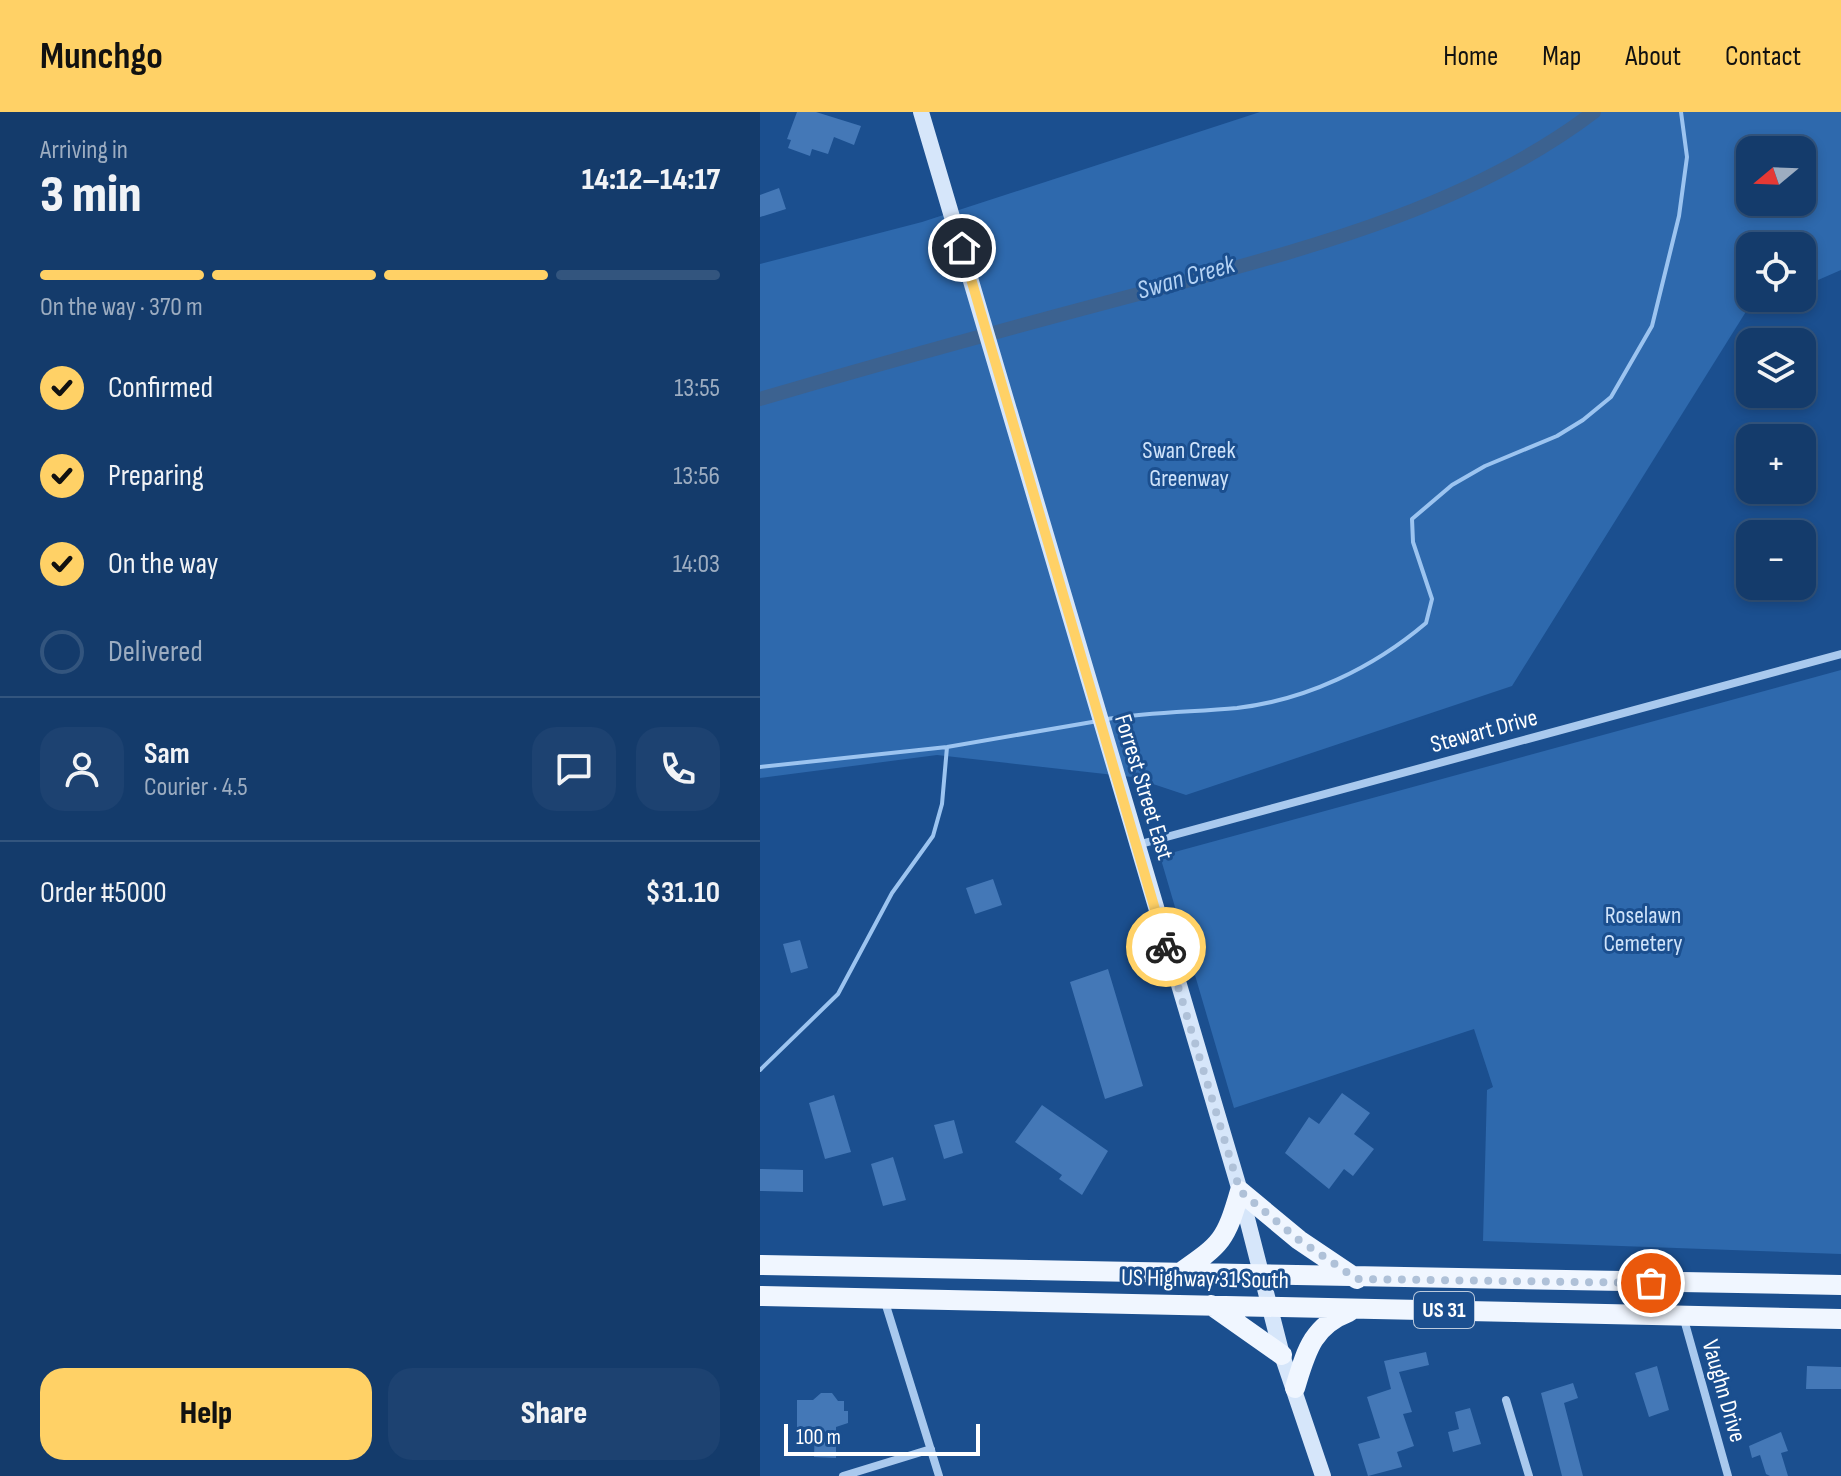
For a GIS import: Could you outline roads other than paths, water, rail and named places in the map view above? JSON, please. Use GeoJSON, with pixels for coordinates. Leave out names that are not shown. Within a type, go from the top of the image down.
{"type":"FeatureCollection","features":[{"type":"Feature","properties":{"kind":"main road"},"geometry":{"type":"LineString","coordinates":[[1177,1275],[1218,1246],[1227,1233],[1240,1191],[1299,1240],[1357,1279]]}},
{"type":"Feature","properties":{"kind":"main road","name":"US Highway 31 South"},"geometry":{"type":"LineString","coordinates":[[760,1265],[1357,1279],[1841,1285]]}},
{"type":"Feature","properties":{"kind":"main road","name":"US Highway 31 South"},"geometry":{"type":"LineString","coordinates":[[760,1296],[1841,1319]]}},
{"type":"Feature","properties":{"kind":"main road"},"geometry":{"type":"LineString","coordinates":[[1211,1305],[1282,1355]]}},
{"type":"Feature","properties":{"kind":"main road"},"geometry":{"type":"LineString","coordinates":[[1295,1388],[1308,1345],[1318,1331],[1332,1319],[1357,1309]]}},
{"type":"Feature","properties":{"kind":"street","name":"Forrest Street East"},"geometry":{"type":"LineString","coordinates":[[921,112],[1265,1277],[1282,1355],[1323,1476]]}},
{"type":"Feature","properties":{"kind":"street","name":"Stewart Drive"},"geometry":{"type":"LineString","coordinates":[[1137,845],[1841,654]]}},
{"type":"Feature","properties":{"kind":"street"},"geometry":{"type":"LineString","coordinates":[[883,1298],[939,1476]]}},
{"type":"Feature","properties":{"kind":"street","name":"Vaughn Drive"},"geometry":{"type":"LineString","coordinates":[[1683,1316],[1728,1476]]}},
{"type":"Feature","properties":{"kind":"street"},"geometry":{"type":"LineString","coordinates":[[1506,1400],[1529,1476]]}},
{"type":"Feature","properties":{"kind":"street"},"geometry":{"type":"LineString","coordinates":[[843,1476],[931,1449]]}},
{"type":"Feature","properties":{"kind":"waterway","name":"Swan Creek"},"geometry":{"type":"LineString","coordinates":[[760,399],[1263,260],[1379,223],[1491,176],[1544,146],[1594,112]]}},
{"type":"Feature","properties":{"kind":"waterway"},"geometry":{"type":"LineString","coordinates":[[1107,719],[1237,708],[1288,698],[1361,668],[1426,623],[1432,599],[1413,542],[1412,519],[1452,485],[1485,466],[1557,436],[1583,420],[1611,397],[1652,326],[1679,216],[1687,157],[1681,112]]}},
{"type":"Feature","properties":{"kind":"waterway"},"geometry":{"type":"LineString","coordinates":[[760,767],[947,747],[1098,721]]}},
{"type":"Feature","properties":{"kind":"waterway"},"geometry":{"type":"LineString","coordinates":[[760,1070],[838,994],[892,893],[933,836],[942,804],[947,747]]}},
{"type":"Feature","properties":{"kind":"park label","name":"Swan Creek Greenway"},"geometry":{"type":"Point","coordinates":[1189,464]}},
{"type":"Feature","properties":{"kind":"park label","name":"Roselawn Cemetery"},"geometry":{"type":"Point","coordinates":[1643,929]}}]}
